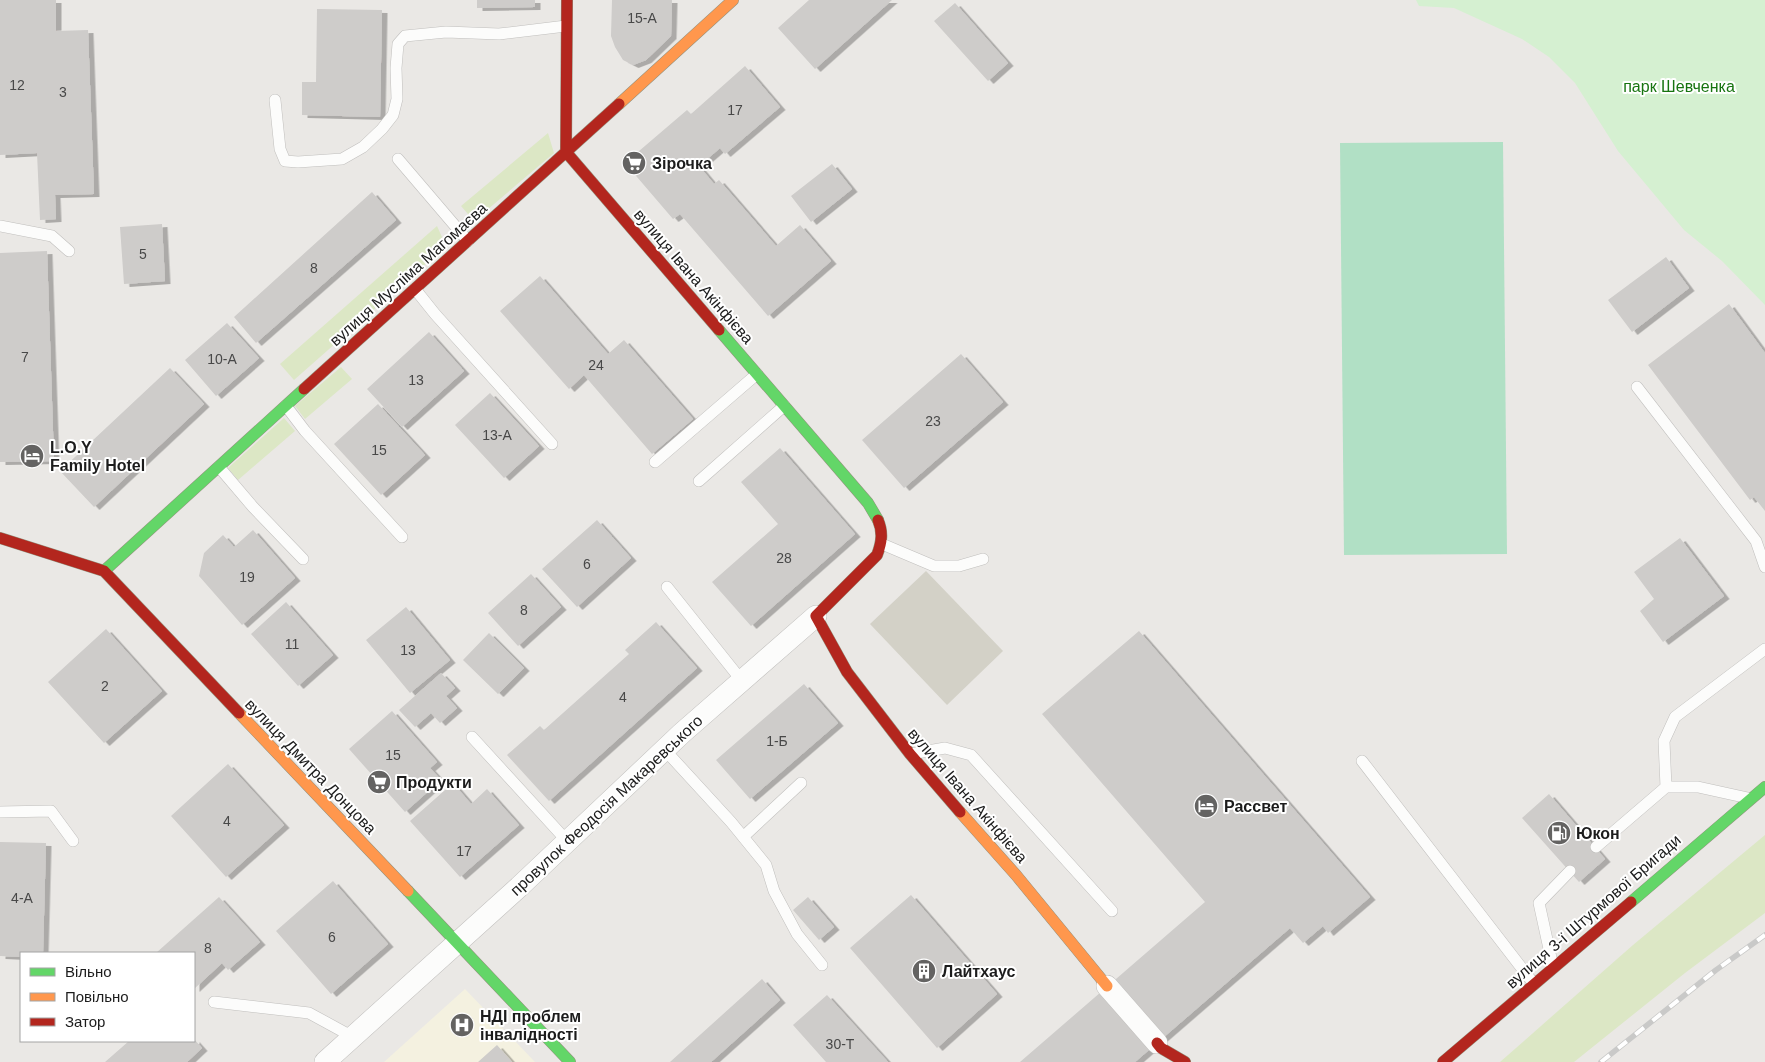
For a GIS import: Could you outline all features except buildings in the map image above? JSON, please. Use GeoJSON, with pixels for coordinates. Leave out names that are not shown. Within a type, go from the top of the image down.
{"type":"FeatureCollection","features":[{"type":"Feature","properties":{"kind":"street"},"geometry":{"type":"LineString","coordinates":[[566,152],[567,0]]}},
{"type":"Feature","properties":{"kind":"street","name":"вулиця Мусліма Магомаєва"},"geometry":{"type":"LineString","coordinates":[[104,571],[733,0]]}},
{"type":"Feature","properties":{"kind":"street","name":"вулиця Івана Акінфієва"},"geometry":{"type":"LineString","coordinates":[[566,152],[868,503],[877,517],[882,532],[882,544]]}},
{"type":"Feature","properties":{"kind":"street","name":"вулиця Дмитра Донцова"},"geometry":{"type":"LineString","coordinates":[[0,538],[104,571],[570,1062]]}},
{"type":"Feature","properties":{"kind":"street","name":"провулок Феодосія Макаревського"},"geometry":{"type":"LineString","coordinates":[[325,1062],[664,750],[816,616],[871,562],[882,544]]}},
{"type":"Feature","properties":{"kind":"street","name":"вулиця Івана Акінфієва"},"geometry":{"type":"LineString","coordinates":[[816,616],[847,672],[910,754],[1016,875],[1107,986]]}},
{"type":"Feature","properties":{"kind":"street","name":"вулиця 3-ї Штурмової Бригади"},"geometry":{"type":"LineString","coordinates":[[1443,1062],[1765,787]]}},
{"type":"Feature","properties":{"kind":"street"},"geometry":{"type":"LineString","coordinates":[[1107,986],[1161,1051],[1184,1062]]}},
{"type":"Feature","properties":{"kind":"lane"},"geometry":{"type":"LineString","coordinates":[[275,100],[280,150],[285,161],[342,159],[363,148],[393,114],[397,99],[396,68],[398,44],[405,36],[446,32],[499,34],[566,26]]}},
{"type":"Feature","properties":{"kind":"lane"},"geometry":{"type":"LineString","coordinates":[[398,159],[468,241]]}},
{"type":"Feature","properties":{"kind":"lane"},"geometry":{"type":"LineString","coordinates":[[0,226],[52,236],[69,251]]}},
{"type":"Feature","properties":{"kind":"lane"},"geometry":{"type":"LineString","coordinates":[[415,289],[435,314],[552,444]]}},
{"type":"Feature","properties":{"kind":"lane"},"geometry":{"type":"LineString","coordinates":[[655,462],[757,374]]}},
{"type":"Feature","properties":{"kind":"lane"},"geometry":{"type":"LineString","coordinates":[[1637,387],[1756,541],[1765,567]]}},
{"type":"Feature","properties":{"kind":"lane"},"geometry":{"type":"LineString","coordinates":[[286,406],[305,430],[402,537]]}},
{"type":"Feature","properties":{"kind":"lane"},"geometry":{"type":"LineString","coordinates":[[699,481],[784,406]]}},
{"type":"Feature","properties":{"kind":"lane"},"geometry":{"type":"LineString","coordinates":[[219,467],[253,507],[303,559]]}},
{"type":"Feature","properties":{"kind":"lane"},"geometry":{"type":"LineString","coordinates":[[882,544],[934,566],[959,566],[983,559]]}},
{"type":"Feature","properties":{"kind":"lane"},"geometry":{"type":"LineString","coordinates":[[667,588],[742,681]]}},
{"type":"Feature","properties":{"kind":"lane"},"geometry":{"type":"LineString","coordinates":[[1666,787],[1664,741],[1675,717],[1765,649]]}},
{"type":"Feature","properties":{"kind":"lane"},"geometry":{"type":"LineString","coordinates":[[472,737],[567,841]]}},
{"type":"Feature","properties":{"kind":"lane"},"geometry":{"type":"LineString","coordinates":[[910,754],[946,748],[971,755],[1112,911]]}},
{"type":"Feature","properties":{"kind":"lane"},"geometry":{"type":"LineString","coordinates":[[664,750],[766,865],[774,891],[797,934],[822,965]]}},
{"type":"Feature","properties":{"kind":"lane"},"geometry":{"type":"LineString","coordinates":[[1362,761],[1534,984]]}},
{"type":"Feature","properties":{"kind":"lane"},"geometry":{"type":"LineString","coordinates":[[743,837],[801,784]]}},
{"type":"Feature","properties":{"kind":"lane"},"geometry":{"type":"LineString","coordinates":[[1596,847],[1666,787],[1698,787],[1750,798]]}},
{"type":"Feature","properties":{"kind":"lane"},"geometry":{"type":"LineString","coordinates":[[0,812],[51,811],[73,841]]}},
{"type":"Feature","properties":{"kind":"lane"},"geometry":{"type":"LineString","coordinates":[[1553,967],[1539,902],[1570,871]]}},
{"type":"Feature","properties":{"kind":"lane"},"geometry":{"type":"LineString","coordinates":[[214,1002],[309,1013],[353,1037]]}},
{"type":"Feature","properties":{"kind":"shaded area"},"geometry":{"type":"Polygon","coordinates":[[[926,571],[1003,651],[947,705],[870,624],[926,571]]]}},
{"type":"Feature","properties":{"kind":"shaded area","name":"НДІ проблем інвалідності"},"geometry":{"type":"Polygon","coordinates":[[[465,989],[535,1062],[384,1062],[465,989]]]}},
{"type":"Feature","properties":{"kind":"green space","name":"парк Шевченка"},"geometry":{"type":"Polygon","coordinates":[[[1416,0],[1765,0],[1765,305],[1722,261],[1684,230],[1618,151],[1575,83],[1549,57],[1522,39],[1454,8],[1419,6],[1416,0]]]}},
{"type":"Feature","properties":{"kind":"green space"},"geometry":{"type":"Polygon","coordinates":[[[548,133],[554,153],[474,221],[461,206],[548,133]]]}},
{"type":"Feature","properties":{"kind":"green space"},"geometry":{"type":"Polygon","coordinates":[[[1503,142],[1507,554],[1344,555],[1340,143],[1503,142]]]}},
{"type":"Feature","properties":{"kind":"green space"},"geometry":{"type":"Polygon","coordinates":[[[437,226],[446,246],[294,380],[280,364],[437,226]]]}},
{"type":"Feature","properties":{"kind":"green space"},"geometry":{"type":"Polygon","coordinates":[[[341,367],[352,379],[305,419],[295,406],[341,367]]]}},
{"type":"Feature","properties":{"kind":"green space"},"geometry":{"type":"Polygon","coordinates":[[[284,418],[295,431],[238,480],[228,468],[284,418]]]}},
{"type":"Feature","properties":{"kind":"green space"},"geometry":{"type":"Polygon","coordinates":[[[1765,835],[1765,913],[1685,973],[1574,1062],[1500,1062],[1633,945],[1765,835]]]}},
{"type":"Feature","properties":{"kind":"railway"},"geometry":{"type":"LineString","coordinates":[[1601,1062],[1716,970],[1765,935]]}},
{"type":"Feature","properties":{"kind":"traffic: fast"},"geometry":{"type":"LineString","coordinates":[[719,330],[868,503],[878,520]]}},
{"type":"Feature","properties":{"kind":"traffic: fast"},"geometry":{"type":"LineString","coordinates":[[104,571],[304,389]]}},
{"type":"Feature","properties":{"kind":"traffic: fast"},"geometry":{"type":"LineString","coordinates":[[1631,902],[1765,787]]}},
{"type":"Feature","properties":{"kind":"traffic: fast"},"geometry":{"type":"LineString","coordinates":[[408,891],[570,1062]]}},
{"type":"Feature","properties":{"kind":"traffic: slow"},"geometry":{"type":"LineString","coordinates":[[619,104],[733,0]]}},
{"type":"Feature","properties":{"kind":"traffic: slow"},"geometry":{"type":"LineString","coordinates":[[239,713],[408,891]]}},
{"type":"Feature","properties":{"kind":"traffic: slow"},"geometry":{"type":"LineString","coordinates":[[960,812],[1016,875],[1107,986]]}},
{"type":"Feature","properties":{"kind":"traffic: jam"},"geometry":{"type":"LineString","coordinates":[[567,0],[566,152],[719,330]]}},
{"type":"Feature","properties":{"kind":"traffic: jam"},"geometry":{"type":"LineString","coordinates":[[304,389],[619,104]]}},
{"type":"Feature","properties":{"kind":"traffic: jam"},"geometry":{"type":"LineString","coordinates":[[878,520],[881,537],[877,555],[816,616],[847,672],[910,754],[960,812]]}},
{"type":"Feature","properties":{"kind":"traffic: jam"},"geometry":{"type":"LineString","coordinates":[[0,538],[104,571],[239,713]]}},
{"type":"Feature","properties":{"kind":"traffic: jam"},"geometry":{"type":"LineString","coordinates":[[1443,1062],[1631,902]]}},
{"type":"Feature","properties":{"kind":"traffic: jam"},"geometry":{"type":"LineString","coordinates":[[1157,1043],[1161,1048],[1185,1062]]}},
{"type":"Feature","properties":{"kind":"place","name":"Зірочка"},"geometry":{"type":"Point","coordinates":[634,163]}},
{"type":"Feature","properties":{"kind":"place","name":"L.O.Y Family Hotel"},"geometry":{"type":"Point","coordinates":[32,456]}},
{"type":"Feature","properties":{"kind":"place","name":"Продукти"},"geometry":{"type":"Point","coordinates":[379,782]}},
{"type":"Feature","properties":{"kind":"place","name":"Рассвет"},"geometry":{"type":"Point","coordinates":[1206,806]}},
{"type":"Feature","properties":{"kind":"place","name":"Юкон"},"geometry":{"type":"Point","coordinates":[1559,833]}},
{"type":"Feature","properties":{"kind":"place","name":"Лайтхаус"},"geometry":{"type":"Point","coordinates":[924,971]}},
{"type":"Feature","properties":{"kind":"place","name":"НДІ проблем інвалідності"},"geometry":{"type":"Point","coordinates":[462,1025]}}]}
